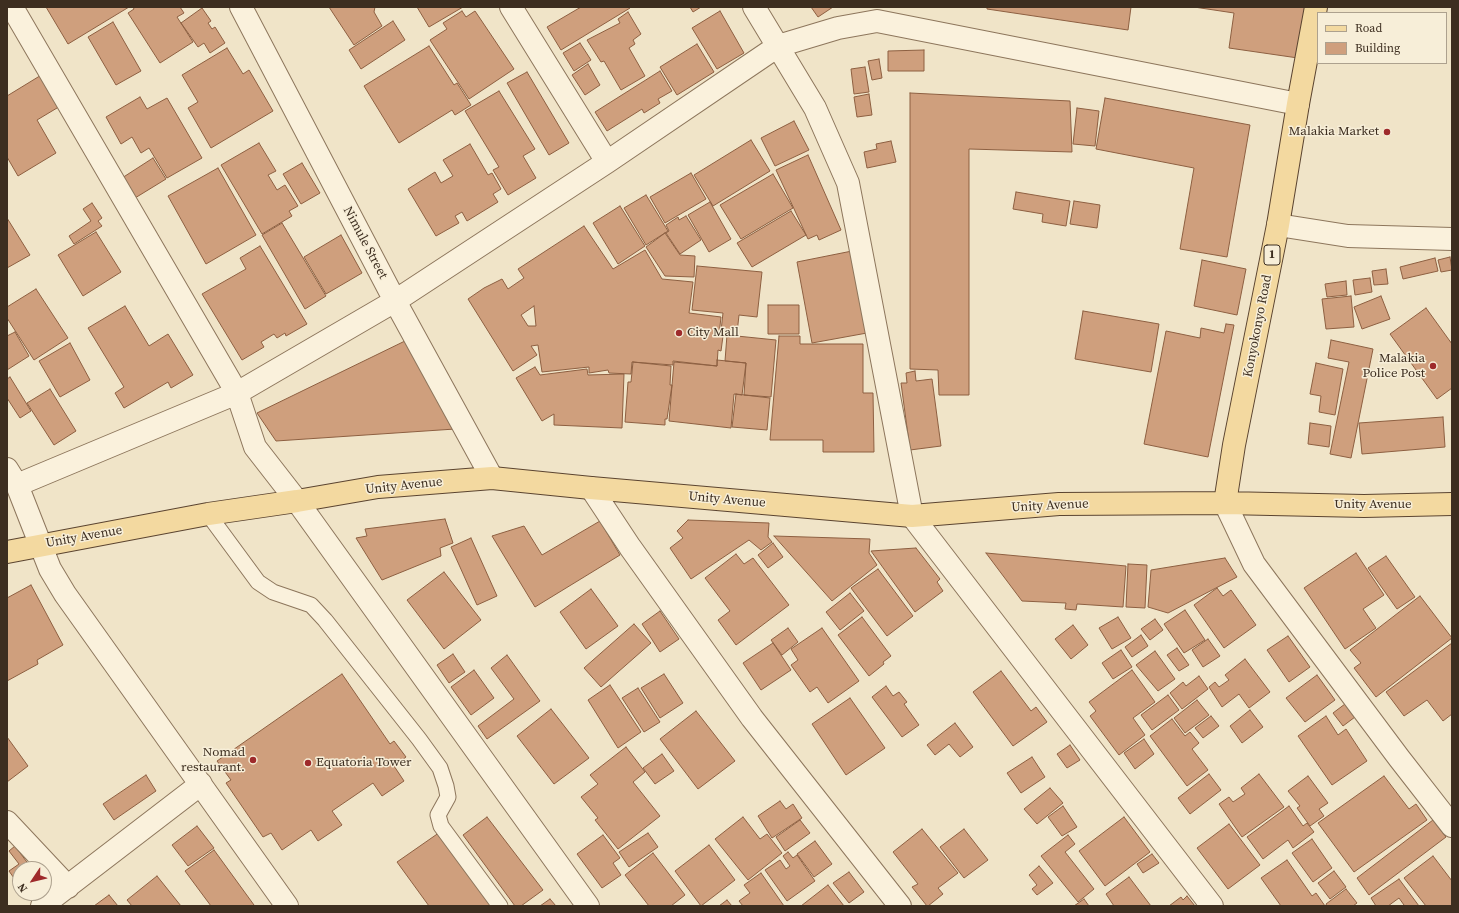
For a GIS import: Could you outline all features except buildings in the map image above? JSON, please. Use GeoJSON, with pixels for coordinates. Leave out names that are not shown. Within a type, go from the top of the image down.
{"type":"FeatureCollection","features":[{"type":"Feature","properties":{"kind":"main road","name":"Konyokonyo Road"},"geometry":{"type":"LineString","coordinates":[[1225,503],[1234,445],[1278,225],[1316,7]]}},
{"type":"Feature","properties":{"kind":"main road","name":"Unity Avenue"},"geometry":{"type":"LineString","coordinates":[[7,552],[208,514],[378,487],[492,478],[912,516],[1059,504],[1225,503],[1364,506],[1452,504]]}},
{"type":"Feature","properties":{"kind":"street"},"geometry":{"type":"LineString","coordinates":[[12,7],[236,393],[255,447],[297,501],[588,906]]}},
{"type":"Feature","properties":{"kind":"street","name":"Nimule Street"},"geometry":{"type":"LineString","coordinates":[[241,7],[395,301],[492,478]]}},
{"type":"Feature","properties":{"kind":"street"},"geometry":{"type":"LineString","coordinates":[[511,7],[607,162]]}},
{"type":"Feature","properties":{"kind":"street"},"geometry":{"type":"LineString","coordinates":[[754,7],[815,108],[848,183],[912,516],[1212,906]]}},
{"type":"Feature","properties":{"kind":"street"},"geometry":{"type":"LineString","coordinates":[[287,906],[65,594],[50,569],[12,477],[236,393],[395,301],[607,162],[778,46],[885,14],[1298,104]]}},
{"type":"Feature","properties":{"kind":"street"},"geometry":{"type":"LineString","coordinates":[[1278,225],[1348,236],[1452,240]]}},
{"type":"Feature","properties":{"kind":"street"},"geometry":{"type":"LineString","coordinates":[[591,488],[630,547],[752,718],[900,906]]}},
{"type":"Feature","properties":{"kind":"street"},"geometry":{"type":"LineString","coordinates":[[1225,503],[1254,564],[1452,826]]}},
{"type":"Feature","properties":{"kind":"street"},"geometry":{"type":"LineString","coordinates":[[42,906],[201,784]]}},
{"type":"Feature","properties":{"kind":"street"},"geometry":{"type":"LineString","coordinates":[[7,822],[68,887]]}},
{"type":"Feature","properties":{"kind":"lane"},"geometry":{"type":"LineString","coordinates":[[208,514],[258,582],[273,592],[311,605],[325,620],[419,739],[440,768],[446,786],[448,797],[438,815],[442,826],[500,906]]}},
{"type":"Feature","properties":{"kind":"place","name":"Malakia Market"},"geometry":{"type":"Point","coordinates":[1387,132]}},
{"type":"Feature","properties":{"kind":"place","name":"City Mall"},"geometry":{"type":"Point","coordinates":[679,333]}},
{"type":"Feature","properties":{"kind":"place","name":"Malakia Police Post"},"geometry":{"type":"Point","coordinates":[1433,366]}},
{"type":"Feature","properties":{"kind":"place","name":"Nomad restaurant."},"geometry":{"type":"Point","coordinates":[253,760]}},
{"type":"Feature","properties":{"kind":"place","name":"Equatoria Tower"},"geometry":{"type":"Point","coordinates":[308,763]}}]}
